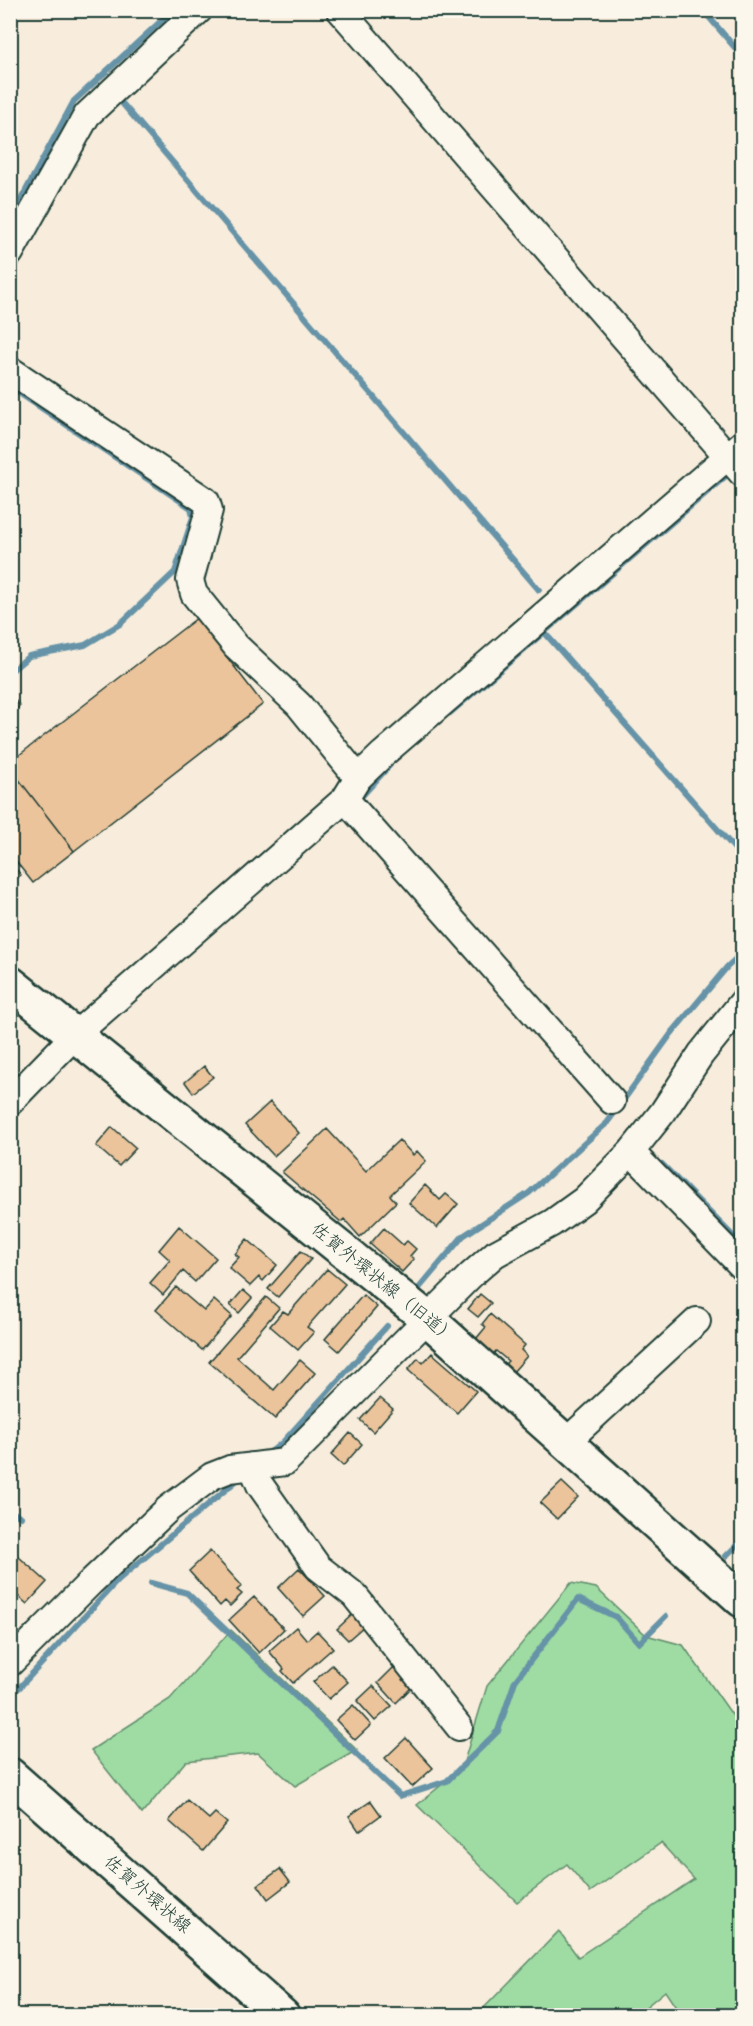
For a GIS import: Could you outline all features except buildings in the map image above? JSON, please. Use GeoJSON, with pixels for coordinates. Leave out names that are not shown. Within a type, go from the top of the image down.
{"type":"FeatureCollection","features":[{"type":"Feature","properties":{"kind":"street"},"geometry":{"type":"LineString","coordinates":[[10,253],[87,115],[199,10]]}},
{"type":"Feature","properties":{"kind":"street"},"geometry":{"type":"LineString","coordinates":[[10,1102],[75,1035],[345,799],[358,778],[382,754],[738,458],[340,10]]}},
{"type":"Feature","properties":{"kind":"street"},"geometry":{"type":"LineString","coordinates":[[10,370],[206,501],[209,510],[190,580],[194,594],[236,646],[299,705],[358,778]]}},
{"type":"Feature","properties":{"kind":"street"},"geometry":{"type":"LineString","coordinates":[[345,799],[612,1101]]}},
{"type":"Feature","properties":{"kind":"street","name":"佐賀外環状線（旧道）"},"geometry":{"type":"LineString","coordinates":[[10,983],[428,1319],[742,1600]]}},
{"type":"Feature","properties":{"kind":"street"},"geometry":{"type":"LineString","coordinates":[[10,1663],[168,1509],[212,1476],[247,1474],[285,1462],[471,1275],[495,1254],[552,1223],[584,1200],[631,1152],[663,1112],[701,1054],[742,1003]]}},
{"type":"Feature","properties":{"kind":"street"},"geometry":{"type":"LineString","coordinates":[[631,1152],[742,1266]]}},
{"type":"Feature","properties":{"kind":"street"},"geometry":{"type":"LineString","coordinates":[[566,1442],[697,1321]]}},
{"type":"Feature","properties":{"kind":"street"},"geometry":{"type":"LineString","coordinates":[[247,1474],[318,1567],[354,1594],[459,1727]]}},
{"type":"Feature","properties":{"kind":"street","name":"佐賀外環状線"},"geometry":{"type":"LineString","coordinates":[[10,1776],[283,2016]]}},
{"type":"Feature","properties":{"kind":"green space"},"geometry":{"type":"Polygon","coordinates":[[[571,1583],[596,1588],[646,1635],[683,1645],[742,1729],[742,1979],[735,1984],[742,1995],[742,2015],[681,2015],[665,1991],[636,2015],[477,2015],[559,1931],[578,1957],[694,1879],[661,1843],[590,1892],[567,1864],[517,1902],[417,1805],[462,1768],[487,1686],[571,1583]]]}},
{"type":"Feature","properties":{"kind":"green space"},"geometry":{"type":"Polygon","coordinates":[[[231,1630],[357,1750],[295,1786],[258,1753],[186,1761],[142,1814],[91,1750],[170,1699],[231,1630]]]}},
{"type":"Feature","properties":{"kind":"waterway"},"geometry":{"type":"LineString","coordinates":[[10,220],[74,101],[173,10]]}},
{"type":"Feature","properties":{"kind":"waterway"},"geometry":{"type":"LineString","coordinates":[[703,10],[742,56]]}},
{"type":"Feature","properties":{"kind":"waterway"},"geometry":{"type":"LineString","coordinates":[[121,102],[539,590]]}},
{"type":"Feature","properties":{"kind":"waterway"},"geometry":{"type":"LineString","coordinates":[[10,387],[191,508],[193,517],[175,572],[120,624],[85,645],[29,656],[10,672]]}},
{"type":"Feature","properties":{"kind":"waterway"},"geometry":{"type":"LineString","coordinates":[[450,713],[726,476]]}},
{"type":"Feature","properties":{"kind":"waterway"},"geometry":{"type":"LineString","coordinates":[[544,632],[742,857]]}},
{"type":"Feature","properties":{"kind":"waterway"},"geometry":{"type":"LineString","coordinates":[[362,796],[390,765]]}},
{"type":"Feature","properties":{"kind":"waterway"},"geometry":{"type":"LineString","coordinates":[[420,1287],[463,1236],[529,1193],[607,1123],[671,1034],[727,967],[742,953]]}},
{"type":"Feature","properties":{"kind":"waterway"},"geometry":{"type":"LineString","coordinates":[[662,1164],[742,1245]]}},
{"type":"Feature","properties":{"kind":"waterway"},"geometry":{"type":"LineString","coordinates":[[268,1454],[283,1442],[387,1326]]}},
{"type":"Feature","properties":{"kind":"waterway"},"geometry":{"type":"LineString","coordinates":[[19,1688],[118,1580],[242,1476]]}},
{"type":"Feature","properties":{"kind":"waterway"},"geometry":{"type":"LineString","coordinates":[[10,1511],[21,1517]]}},
{"type":"Feature","properties":{"kind":"waterway"},"geometry":{"type":"LineString","coordinates":[[726,1556],[742,1540]]}},
{"type":"Feature","properties":{"kind":"waterway"},"geometry":{"type":"LineString","coordinates":[[151,1583],[187,1593],[400,1796],[447,1781],[498,1731],[515,1681],[578,1599],[616,1617],[639,1643],[666,1616]]}}]}
